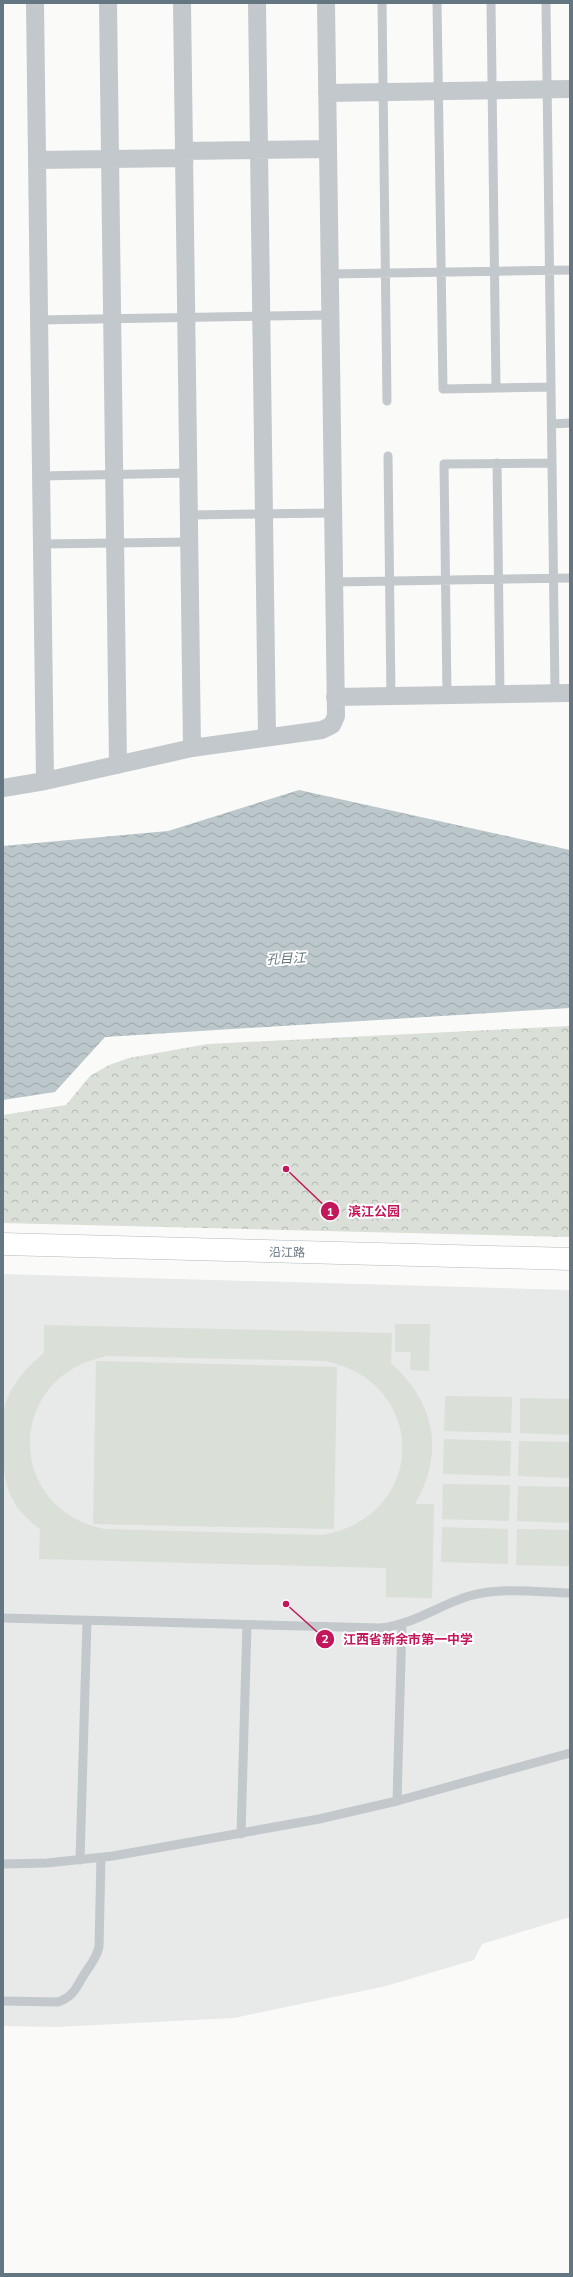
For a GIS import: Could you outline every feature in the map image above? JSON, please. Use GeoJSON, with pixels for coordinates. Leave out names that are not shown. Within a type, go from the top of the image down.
{"type":"FeatureCollection","features":[{"type":"Feature","properties":{"kind":"street"},"geometry":{"type":"LineString","coordinates":[[35,3],[45,781]]}},
{"type":"Feature","properties":{"kind":"street"},"geometry":{"type":"LineString","coordinates":[[108,3],[118,765]]}},
{"type":"Feature","properties":{"kind":"street"},"geometry":{"type":"LineString","coordinates":[[182,3],[192,748]]}},
{"type":"Feature","properties":{"kind":"street"},"geometry":{"type":"LineString","coordinates":[[257,3],[267,737]]}},
{"type":"Feature","properties":{"kind":"street"},"geometry":{"type":"LineString","coordinates":[[3,788],[45,781],[192,748],[322,730],[332,725],[336,716],[326,3]]}},
{"type":"Feature","properties":{"kind":"street"},"geometry":{"type":"LineString","coordinates":[[327,93],[570,89]]}},
{"type":"Feature","properties":{"kind":"street"},"geometry":{"type":"LineString","coordinates":[[37,160],[110,159],[259,150],[328,149]]}},
{"type":"Feature","properties":{"kind":"street"},"geometry":{"type":"LineString","coordinates":[[335,697],[563,693]]}},
{"type":"Feature","properties":{"kind":"street","name":"沿江路"},"geometry":{"type":"LineString","coordinates":[[3,1244],[570,1259]]}},
{"type":"Feature","properties":{"kind":"lane"},"geometry":{"type":"LineString","coordinates":[[382,3],[387,401]]}},
{"type":"Feature","properties":{"kind":"lane"},"geometry":{"type":"LineString","coordinates":[[437,3],[443,389],[551,387]]}},
{"type":"Feature","properties":{"kind":"lane"},"geometry":{"type":"LineString","coordinates":[[491,3],[496,388]]}},
{"type":"Feature","properties":{"kind":"lane"},"geometry":{"type":"LineString","coordinates":[[546,3],[554,578],[563,693]]}},
{"type":"Feature","properties":{"kind":"lane"},"geometry":{"type":"LineString","coordinates":[[330,274],[570,270]]}},
{"type":"Feature","properties":{"kind":"lane"},"geometry":{"type":"LineString","coordinates":[[39,320],[330,315]]}},
{"type":"Feature","properties":{"kind":"lane"},"geometry":{"type":"LineString","coordinates":[[552,424],[570,423]]}},
{"type":"Feature","properties":{"kind":"lane"},"geometry":{"type":"LineString","coordinates":[[388,456],[391,696]]}},
{"type":"Feature","properties":{"kind":"lane"},"geometry":{"type":"LineString","coordinates":[[446,695],[444,464],[552,462]]}},
{"type":"Feature","properties":{"kind":"lane"},"geometry":{"type":"LineString","coordinates":[[497,463],[500,694]]}},
{"type":"Feature","properties":{"kind":"lane"},"geometry":{"type":"LineString","coordinates":[[41,476],[189,473]]}},
{"type":"Feature","properties":{"kind":"lane"},"geometry":{"type":"LineString","coordinates":[[189,516],[333,513]]}},
{"type":"Feature","properties":{"kind":"lane"},"geometry":{"type":"LineString","coordinates":[[42,544],[190,542]]}},
{"type":"Feature","properties":{"kind":"lane"},"geometry":{"type":"LineString","coordinates":[[334,582],[570,578]]}},
{"type":"Feature","properties":{"kind":"lane"},"geometry":{"type":"LineString","coordinates":[[3,1618],[370,1629],[402,1624],[459,1600],[481,1593],[570,1593]]}},
{"type":"Feature","properties":{"kind":"lane"},"geometry":{"type":"LineString","coordinates":[[80,1860],[87,1621]]}},
{"type":"Feature","properties":{"kind":"lane"},"geometry":{"type":"LineString","coordinates":[[397,1800],[402,1624]]}},
{"type":"Feature","properties":{"kind":"lane"},"geometry":{"type":"LineString","coordinates":[[241,1834],[247,1625]]}},
{"type":"Feature","properties":{"kind":"lane"},"geometry":{"type":"LineString","coordinates":[[3,1864],[101,1858],[241,1834],[397,1800],[570,1753]]}},
{"type":"Feature","properties":{"kind":"lane"},"geometry":{"type":"LineString","coordinates":[[3,2001],[58,2002],[66,1999],[76,1991],[82,1978],[95,1961],[98,1947],[101,1858]]}},
{"type":"Feature","properties":{"kind":"shaded area"},"geometry":{"type":"Polygon","coordinates":[[[3,1274],[570,1290],[570,1917],[482,1944],[474,1960],[386,1986],[234,2018],[57,2027],[3,2026],[3,1274]]]}},
{"type":"Feature","properties":{"kind":"green space"},"geometry":{"type":"Polygon","coordinates":[[[570,1026],[570,1237],[3,1223],[3,1115],[66,1105],[90,1076],[109,1065],[129,1058],[208,1044],[570,1026]]]}},
{"type":"Feature","properties":{"kind":"green space"},"geometry":{"type":"Polygon","coordinates":[[[395,1324],[430,1324],[429,1371],[410,1370],[411,1352],[395,1352],[395,1324]]]}},
{"type":"Feature","properties":{"kind":"green space"},"geometry":{"type":"Polygon","coordinates":[[[44,1325],[392,1333],[391,1363],[406,1378],[418,1395],[426,1411],[431,1429],[432,1447],[430,1466],[424,1485],[415,1504],[434,1504],[432,1598],[386,1597],[386,1568],[39,1559],[40,1529],[29,1520],[14,1502],[6,1483],[3,1459],[3,1415],[12,1388],[23,1373],[44,1353],[44,1325]],[[108,1356],[74,1368],[50,1388],[35,1413],[30,1441],[34,1470],[48,1496],[71,1516],[104,1529],[322,1535],[356,1524],[381,1504],[397,1479],[402,1450],[398,1422],[384,1396],[360,1374],[326,1361],[108,1356]]]}},
{"type":"Feature","properties":{"kind":"green space"},"geometry":{"type":"Polygon","coordinates":[[[96,1361],[337,1367],[334,1529],[93,1524],[96,1361]]]}},
{"type":"Feature","properties":{"kind":"green space"},"geometry":{"type":"Polygon","coordinates":[[[445,1396],[512,1397],[511,1433],[444,1431],[445,1396]]]}},
{"type":"Feature","properties":{"kind":"green space"},"geometry":{"type":"Polygon","coordinates":[[[520,1398],[570,1399],[570,1435],[520,1433],[520,1398]]]}},
{"type":"Feature","properties":{"kind":"green space"},"geometry":{"type":"Polygon","coordinates":[[[444,1439],[511,1441],[510,1476],[443,1474],[444,1439]]]}},
{"type":"Feature","properties":{"kind":"green space"},"geometry":{"type":"Polygon","coordinates":[[[519,1441],[570,1442],[570,1478],[518,1476],[519,1441]]]}},
{"type":"Feature","properties":{"kind":"green space"},"geometry":{"type":"Polygon","coordinates":[[[443,1484],[510,1485],[509,1521],[442,1519],[443,1484]]]}},
{"type":"Feature","properties":{"kind":"green space"},"geometry":{"type":"Polygon","coordinates":[[[518,1486],[570,1487],[570,1523],[517,1521],[518,1486]]]}},
{"type":"Feature","properties":{"kind":"green space"},"geometry":{"type":"Polygon","coordinates":[[[442,1527],[508,1529],[508,1564],[441,1562],[442,1527]]]}},
{"type":"Feature","properties":{"kind":"green space"},"geometry":{"type":"Polygon","coordinates":[[[517,1529],[570,1530],[570,1566],[516,1565],[517,1529]]]}},
{"type":"Feature","properties":{"kind":"water","name":"孔目江"},"geometry":{"type":"Polygon","coordinates":[[[299,790],[570,850],[570,1008],[105,1037],[55,1092],[3,1100],[3,846],[168,831],[299,790]]]}},
{"type":"Feature","properties":{"kind":"place","name":"滨江公园"},"geometry":{"type":"Point","coordinates":[286,1169]}},
{"type":"Feature","properties":{"kind":"place","name":"江西省新余市第一中学"},"geometry":{"type":"Point","coordinates":[286,1604]}}]}
